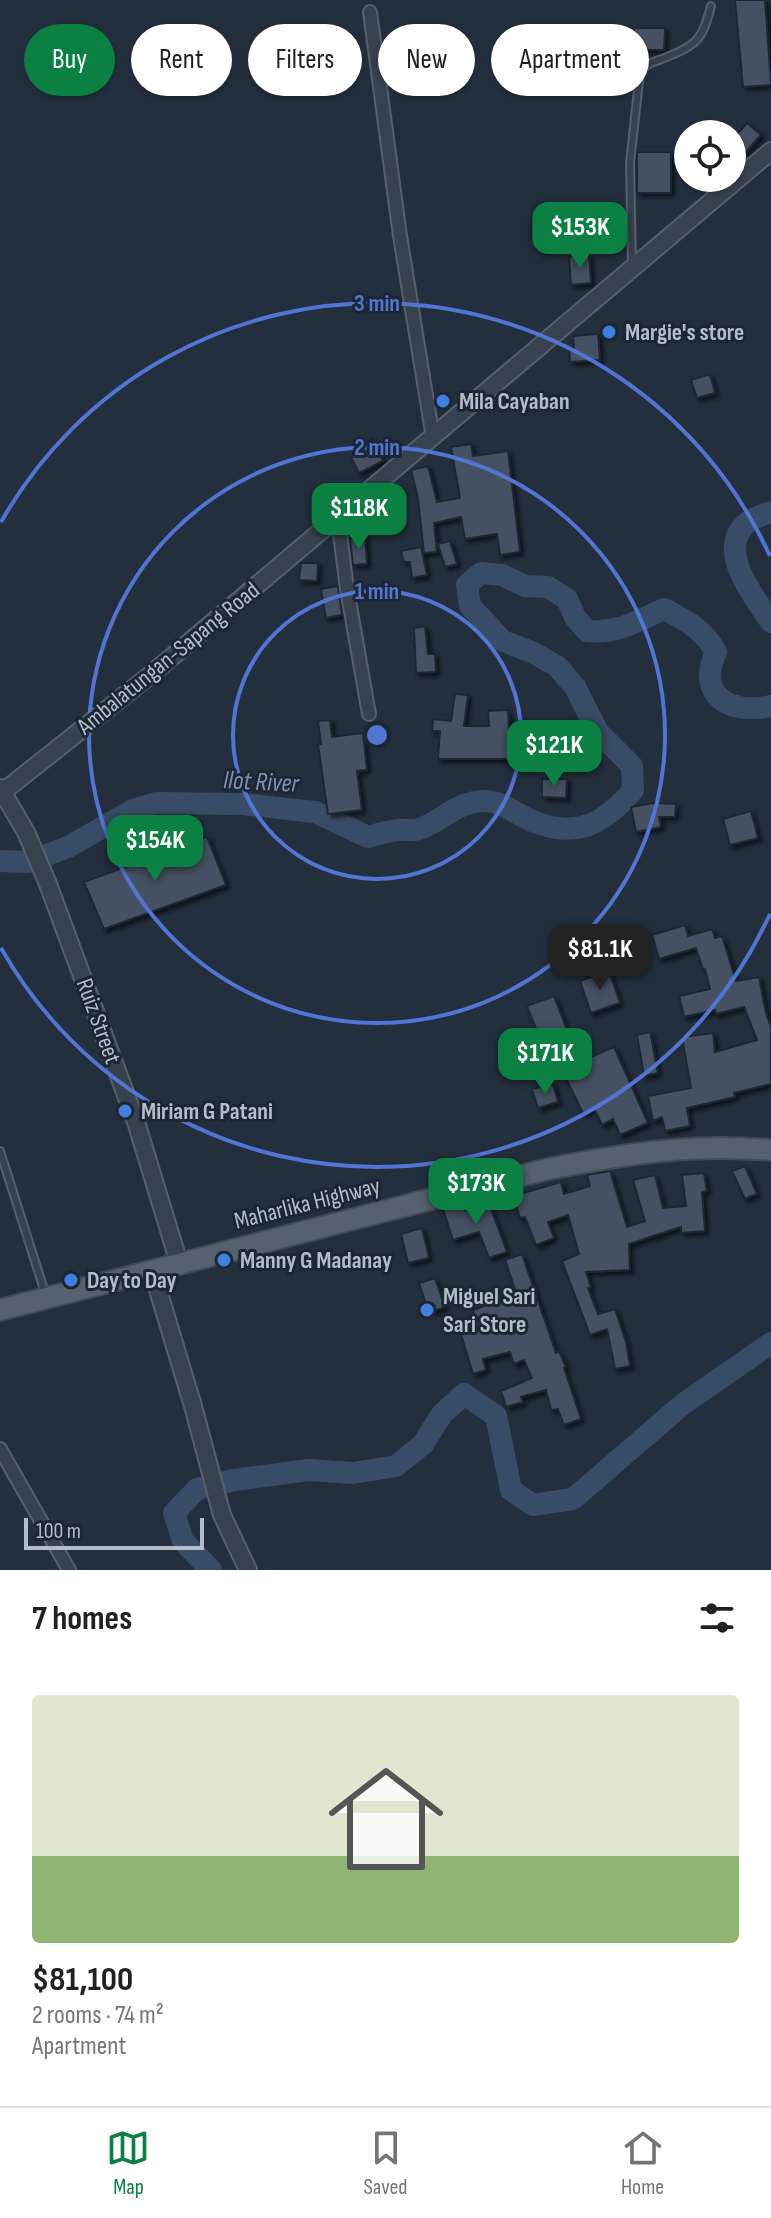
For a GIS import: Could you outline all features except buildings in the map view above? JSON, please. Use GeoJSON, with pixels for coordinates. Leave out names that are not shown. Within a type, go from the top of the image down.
{"type":"FeatureCollection","features":[{"type":"Feature","properties":{"kind":"main road","name":"Maharlika Highway"},"geometry":{"type":"LineString","coordinates":[[0,1310],[548,1169],[688,1146],[771,1150]]}},
{"type":"Feature","properties":{"kind":"street"},"geometry":{"type":"LineString","coordinates":[[370,12],[400,236],[433,438]]}},
{"type":"Feature","properties":{"kind":"street","name":"Ambalatungan-Sapang Road"},"geometry":{"type":"LineString","coordinates":[[2,790],[154,672],[770,154]]}},
{"type":"Feature","properties":{"kind":"street"},"geometry":{"type":"LineString","coordinates":[[338,518],[369,714]]}},
{"type":"Feature","properties":{"kind":"street","name":"Ruiz Street"},"geometry":{"type":"LineString","coordinates":[[2,790],[26,832],[48,884],[137,1125],[179,1263]]}},
{"type":"Feature","properties":{"kind":"street"},"geometry":{"type":"LineString","coordinates":[[152,1270],[222,1515],[248,1570]]}},
{"type":"Feature","properties":{"kind":"street"},"geometry":{"type":"LineString","coordinates":[[0,1449],[69,1570]]}},
{"type":"Feature","properties":{"kind":"lane"},"geometry":{"type":"LineString","coordinates":[[632,268],[630,163],[640,72],[648,64],[684,50],[700,39],[711,6]]}},
{"type":"Feature","properties":{"kind":"lane"},"geometry":{"type":"LineString","coordinates":[[0,1151],[46,1298]]}},
{"type":"Feature","properties":{"kind":"waterway","name":"Ilot River"},"geometry":{"type":"LineString","coordinates":[[771,512],[748,522],[739,533],[735,546],[741,573],[771,622]]}},
{"type":"Feature","properties":{"kind":"waterway","name":"Ilot River"},"geometry":{"type":"LineString","coordinates":[[0,861],[28,862],[68,847],[133,810],[156,803],[243,804],[315,812],[368,837],[394,830],[419,829],[459,807],[484,801],[498,803],[550,827],[578,828],[601,819],[633,790],[632,766],[598,732],[575,687],[557,666],[503,641],[470,606],[467,585],[481,573],[502,575],[525,586],[548,587],[567,599],[575,617],[587,631],[618,629],[664,609],[694,626],[711,644],[716,652],[710,680],[721,699],[742,708],[771,706]]}},
{"type":"Feature","properties":{"kind":"waterway"},"geometry":{"type":"LineString","coordinates":[[211,1570],[183,1541],[174,1513],[197,1489],[234,1480],[308,1470],[353,1473],[396,1466],[423,1444],[442,1414],[464,1394],[496,1416],[511,1490],[533,1505],[573,1499],[683,1404],[771,1343]]}},
{"type":"Feature","properties":{"kind":"place","name":"Margie's store"},"geometry":{"type":"Point","coordinates":[609,332]}},
{"type":"Feature","properties":{"kind":"place","name":"Mila Cayaban"},"geometry":{"type":"Point","coordinates":[443,401]}},
{"type":"Feature","properties":{"kind":"place","name":"Miriam G Patani"},"geometry":{"type":"Point","coordinates":[125,1111]}},
{"type":"Feature","properties":{"kind":"place","name":"Manny G Madanay"},"geometry":{"type":"Point","coordinates":[224,1260]}},
{"type":"Feature","properties":{"kind":"place","name":"Day to Day"},"geometry":{"type":"Point","coordinates":[71,1280]}},
{"type":"Feature","properties":{"kind":"place","name":"Miguel Sari Sari Store"},"geometry":{"type":"Point","coordinates":[427,1310]}}]}
